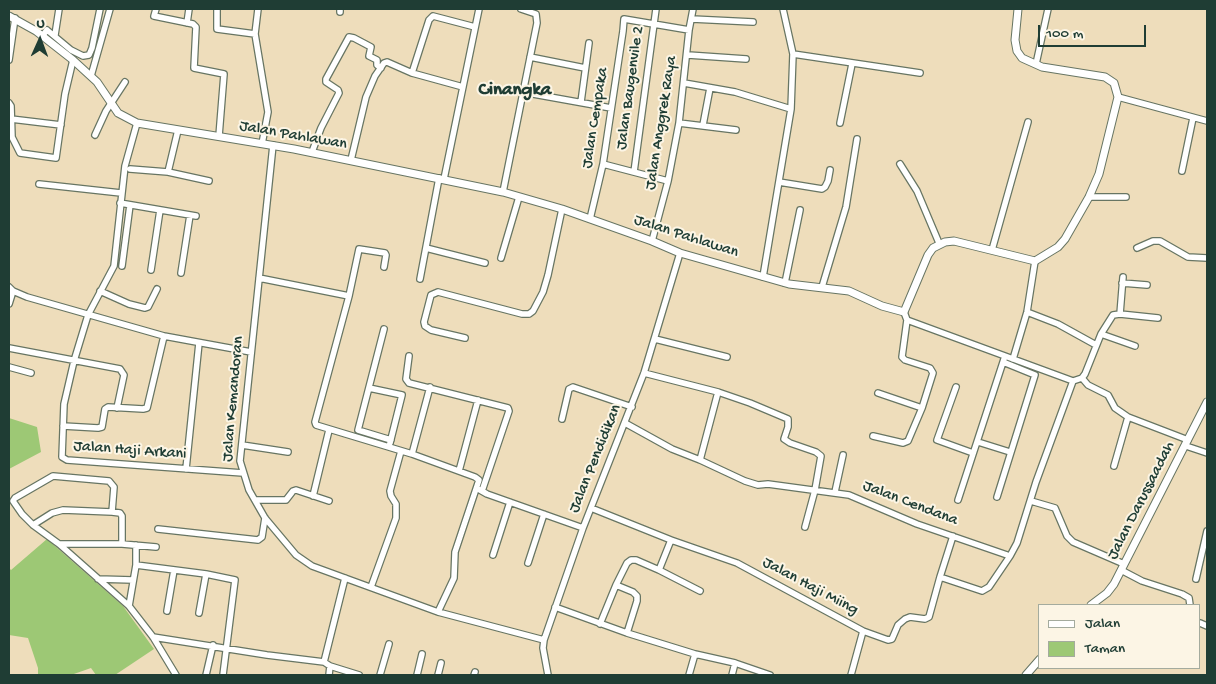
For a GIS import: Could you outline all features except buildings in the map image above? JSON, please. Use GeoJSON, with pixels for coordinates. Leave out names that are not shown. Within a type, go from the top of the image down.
{"type":"FeatureCollection","features":[{"type":"Feature","properties":{"kind":"street"},"geometry":{"type":"LineString","coordinates":[[55,35],[59,9]]}},
{"type":"Feature","properties":{"kind":"street"},"geometry":{"type":"LineString","coordinates":[[42,35],[48,30],[72,50],[83,56],[89,55],[100,9]]}},
{"type":"Feature","properties":{"kind":"street"},"geometry":{"type":"LineString","coordinates":[[91,76],[110,9]]}},
{"type":"Feature","properties":{"kind":"street"},"geometry":{"type":"LineString","coordinates":[[156,9],[154,16],[193,24],[196,28],[194,68],[224,74],[219,136]]}},
{"type":"Feature","properties":{"kind":"street"},"geometry":{"type":"LineString","coordinates":[[187,23],[189,9]]}},
{"type":"Feature","properties":{"kind":"street"},"geometry":{"type":"LineString","coordinates":[[217,9],[217,29],[255,34]]}},
{"type":"Feature","properties":{"kind":"street"},"geometry":{"type":"LineString","coordinates":[[258,9],[255,34],[268,112],[262,144]]}},
{"type":"Feature","properties":{"kind":"street"},"geometry":{"type":"LineString","coordinates":[[420,278],[479,9]]}},
{"type":"Feature","properties":{"kind":"street"},"geometry":{"type":"LineString","coordinates":[[503,192],[537,17],[531,12],[521,9]]}},
{"type":"Feature","properties":{"kind":"street","name":"Jalan Baugenvile 2"},"geometry":{"type":"LineString","coordinates":[[634,172],[656,9]]}},
{"type":"Feature","properties":{"kind":"street","name":"Jalan Anggrek Raya"},"geometry":{"type":"LineString","coordinates":[[652,241],[668,181],[679,123],[693,9]]}},
{"type":"Feature","properties":{"kind":"street"},"geometry":{"type":"LineString","coordinates":[[763,277],[791,109],[794,54],[783,9]]}},
{"type":"Feature","properties":{"kind":"street"},"geometry":{"type":"LineString","coordinates":[[873,436],[906,443],[913,432],[922,408],[933,373],[930,368],[905,360],[902,357],[907,320],[904,312],[928,255],[933,248],[939,243],[954,241],[1036,261],[1054,250],[1065,239],[1089,197],[1104,161],[1118,97],[1114,83],[1105,77],[1036,64],[1022,58],[1017,51],[1015,40],[1018,9]]}},
{"type":"Feature","properties":{"kind":"street"},"geometry":{"type":"LineString","coordinates":[[1036,64],[1048,9]]}},
{"type":"Feature","properties":{"kind":"street"},"geometry":{"type":"LineString","coordinates":[[412,73],[430,17],[433,16],[475,27]]}},
{"type":"Feature","properties":{"kind":"street"},"geometry":{"type":"LineString","coordinates":[[9,60],[12,17]]}},
{"type":"Feature","properties":{"kind":"street","name":"Jalan Pahlawan"},"geometry":{"type":"LineString","coordinates":[[12,17],[42,35],[73,60],[98,82],[111,104],[122,116],[137,123],[312,152],[503,192],[562,209],[680,253],[786,283],[849,291],[882,306],[904,312]]}},
{"type":"Feature","properties":{"kind":"street"},"geometry":{"type":"LineString","coordinates":[[692,19],[753,22]]}},
{"type":"Feature","properties":{"kind":"street","name":"Jalan Cempaka"},"geometry":{"type":"LineString","coordinates":[[590,219],[603,164],[624,20],[654,24]]}},
{"type":"Feature","properties":{"kind":"street"},"geometry":{"type":"LineString","coordinates":[[654,24],[690,30]]}},
{"type":"Feature","properties":{"kind":"street"},"geometry":{"type":"LineString","coordinates":[[312,152],[321,128],[339,93],[326,80],[348,37],[371,47],[369,56],[377,60],[376,65],[381,68]]}},
{"type":"Feature","properties":{"kind":"street"},"geometry":{"type":"LineString","coordinates":[[581,102],[589,43]]}},
{"type":"Feature","properties":{"kind":"street"},"geometry":{"type":"LineString","coordinates":[[794,54],[920,73]]}},
{"type":"Feature","properties":{"kind":"street"},"geometry":{"type":"LineString","coordinates":[[688,55],[746,59]]}},
{"type":"Feature","properties":{"kind":"street"},"geometry":{"type":"LineString","coordinates":[[530,57],[585,68]]}},
{"type":"Feature","properties":{"kind":"street"},"geometry":{"type":"LineString","coordinates":[[9,102],[11,106],[12,137],[20,154],[57,157],[65,94],[73,60]]}},
{"type":"Feature","properties":{"kind":"street"},"geometry":{"type":"LineString","coordinates":[[350,160],[366,98],[384,63],[387,62],[412,73],[463,87]]}},
{"type":"Feature","properties":{"kind":"street"},"geometry":{"type":"LineString","coordinates":[[840,123],[852,64]]}},
{"type":"Feature","properties":{"kind":"street"},"geometry":{"type":"LineString","coordinates":[[94,135],[125,82]]}},
{"type":"Feature","properties":{"kind":"street"},"geometry":{"type":"LineString","coordinates":[[684,83],[735,92],[791,109]]}},
{"type":"Feature","properties":{"kind":"street"},"geometry":{"type":"LineString","coordinates":[[703,126],[710,88]]}},
{"type":"Feature","properties":{"kind":"street"},"geometry":{"type":"LineString","coordinates":[[522,92],[611,108]]}},
{"type":"Feature","properties":{"kind":"street"},"geometry":{"type":"LineString","coordinates":[[1118,97],[1207,121]]}},
{"type":"Feature","properties":{"kind":"street"},"geometry":{"type":"LineString","coordinates":[[1182,170],[1193,118]]}},
{"type":"Feature","properties":{"kind":"street"},"geometry":{"type":"LineString","coordinates":[[11,119],[61,125]]}},
{"type":"Feature","properties":{"kind":"street"},"geometry":{"type":"LineString","coordinates":[[992,250],[1028,122]]}},
{"type":"Feature","properties":{"kind":"street","name":"Jalan Haji Arkani"},"geometry":{"type":"LineString","coordinates":[[137,123],[127,155],[121,193],[116,258],[111,272],[88,315],[74,361],[64,404],[62,426],[63,459],[243,473]]}},
{"type":"Feature","properties":{"kind":"street"},"geometry":{"type":"LineString","coordinates":[[679,123],[736,130]]}},
{"type":"Feature","properties":{"kind":"street"},"geometry":{"type":"LineString","coordinates":[[168,172],[178,130]]}},
{"type":"Feature","properties":{"kind":"street"},"geometry":{"type":"LineString","coordinates":[[822,287],[846,208],[858,139]]}},
{"type":"Feature","properties":{"kind":"street","name":"Jalan Kemandoran"},"geometry":{"type":"LineString","coordinates":[[273,146],[240,461],[246,484],[265,518],[296,555],[312,566],[438,612],[544,640]]}},
{"type":"Feature","properties":{"kind":"street"},"geometry":{"type":"LineString","coordinates":[[603,164],[668,181]]}},
{"type":"Feature","properties":{"kind":"street"},"geometry":{"type":"LineString","coordinates":[[900,164],[917,191],[939,243]]}},
{"type":"Feature","properties":{"kind":"street"},"geometry":{"type":"LineString","coordinates":[[130,169],[168,172],[209,181]]}},
{"type":"Feature","properties":{"kind":"street"},"geometry":{"type":"LineString","coordinates":[[779,182],[822,190],[825,188],[830,170]]}},
{"type":"Feature","properties":{"kind":"street"},"geometry":{"type":"LineString","coordinates":[[39,184],[121,193]]}},
{"type":"Feature","properties":{"kind":"street"},"geometry":{"type":"LineString","coordinates":[[501,258],[519,197]]}},
{"type":"Feature","properties":{"kind":"street"},"geometry":{"type":"LineString","coordinates":[[1089,197],[1126,197]]}},
{"type":"Feature","properties":{"kind":"street"},"geometry":{"type":"LineString","coordinates":[[120,203],[193,215],[180,273]]}},
{"type":"Feature","properties":{"kind":"street"},"geometry":{"type":"LineString","coordinates":[[122,266],[130,205]]}},
{"type":"Feature","properties":{"kind":"street"},"geometry":{"type":"LineString","coordinates":[[466,338],[431,330],[425,326],[424,322],[431,295],[438,292],[522,314],[529,314],[533,311],[543,292],[562,209]]}},
{"type":"Feature","properties":{"kind":"street"},"geometry":{"type":"LineString","coordinates":[[151,270],[160,210]]}},
{"type":"Feature","properties":{"kind":"street"},"geometry":{"type":"LineString","coordinates":[[786,283],[800,210]]}},
{"type":"Feature","properties":{"kind":"street"},"geometry":{"type":"LineString","coordinates":[[1137,248],[1153,240],[1160,241],[1188,256],[1207,258]]}},
{"type":"Feature","properties":{"kind":"street"},"geometry":{"type":"LineString","coordinates":[[426,248],[485,263]]}},
{"type":"Feature","properties":{"kind":"street"},"geometry":{"type":"LineString","coordinates":[[384,267],[385,253],[359,249],[349,296],[315,424],[329,430],[412,454],[459,471],[478,479],[480,489]]}},
{"type":"Feature","properties":{"kind":"street","name":"Jalan Pendidikan"},"geometry":{"type":"LineString","coordinates":[[548,675],[544,658],[544,640],[583,528],[644,373],[680,253]]}},
{"type":"Feature","properties":{"kind":"street"},"geometry":{"type":"LineString","coordinates":[[1013,358],[1027,312],[1036,261]]}},
{"type":"Feature","properties":{"kind":"street"},"geometry":{"type":"LineString","coordinates":[[259,278],[349,296]]}},
{"type":"Feature","properties":{"kind":"street"},"geometry":{"type":"LineString","coordinates":[[1120,314],[1123,280],[1147,285]]}},
{"type":"Feature","properties":{"kind":"street"},"geometry":{"type":"LineString","coordinates":[[9,304],[11,289],[88,315],[164,336],[251,352]]}},
{"type":"Feature","properties":{"kind":"street"},"geometry":{"type":"LineString","coordinates":[[100,291],[130,304],[146,308],[157,289]]}},
{"type":"Feature","properties":{"kind":"street"},"geometry":{"type":"LineString","coordinates":[[1027,312],[1058,324],[1096,345]]}},
{"type":"Feature","properties":{"kind":"street"},"geometry":{"type":"LineString","coordinates":[[1004,358],[1013,358],[1036,369],[1073,381],[1082,378],[1110,317],[1120,314],[1158,318]]}},
{"type":"Feature","properties":{"kind":"street"},"geometry":{"type":"LineString","coordinates":[[907,320],[1004,358],[1035,374],[996,497]]}},
{"type":"Feature","properties":{"kind":"street"},"geometry":{"type":"LineString","coordinates":[[384,329],[358,430],[391,440]]}},
{"type":"Feature","properties":{"kind":"street"},"geometry":{"type":"LineString","coordinates":[[1101,334],[1134,346]]}},
{"type":"Feature","properties":{"kind":"street"},"geometry":{"type":"LineString","coordinates":[[62,426],[98,428],[102,427],[105,410],[108,407],[147,408],[164,336]]}},
{"type":"Feature","properties":{"kind":"street"},"geometry":{"type":"LineString","coordinates":[[655,340],[727,357]]}},
{"type":"Feature","properties":{"kind":"street"},"geometry":{"type":"LineString","coordinates":[[186,469],[199,343]]}},
{"type":"Feature","properties":{"kind":"street"},"geometry":{"type":"LineString","coordinates":[[9,348],[122,370],[124,375],[117,408]]}},
{"type":"Feature","properties":{"kind":"street"},"geometry":{"type":"LineString","coordinates":[[409,356],[406,379],[409,383],[508,408],[509,411],[456,552],[454,578],[438,612]]}},
{"type":"Feature","properties":{"kind":"street"},"geometry":{"type":"LineString","coordinates":[[958,500],[1004,358]]}},
{"type":"Feature","properties":{"kind":"street"},"geometry":{"type":"LineString","coordinates":[[9,368],[31,372]]}},
{"type":"Feature","properties":{"kind":"street"},"geometry":{"type":"LineString","coordinates":[[644,373],[718,392],[750,403],[788,420],[784,439],[790,444],[816,452],[821,456],[815,490],[805,526]]}},
{"type":"Feature","properties":{"kind":"street"},"geometry":{"type":"LineString","coordinates":[[1082,378],[1088,385],[1108,396],[1115,408],[1128,417],[1207,453]]}},
{"type":"Feature","properties":{"kind":"street"},"geometry":{"type":"LineString","coordinates":[[940,577],[982,591],[989,587],[1017,543],[1036,482],[1073,381]]}},
{"type":"Feature","properties":{"kind":"street"},"geometry":{"type":"LineString","coordinates":[[412,454],[430,387]]}},
{"type":"Feature","properties":{"kind":"street"},"geometry":{"type":"LineString","coordinates":[[562,420],[569,389],[573,387],[632,407]]}},
{"type":"Feature","properties":{"kind":"street"},"geometry":{"type":"LineString","coordinates":[[956,387],[937,440],[973,453]]}},
{"type":"Feature","properties":{"kind":"street"},"geometry":{"type":"LineString","coordinates":[[369,388],[402,395],[389,448]]}},
{"type":"Feature","properties":{"kind":"street"},"geometry":{"type":"LineString","coordinates":[[700,460],[718,392]]}},
{"type":"Feature","properties":{"kind":"street"},"geometry":{"type":"LineString","coordinates":[[878,393],[922,408]]}},
{"type":"Feature","properties":{"kind":"street"},"geometry":{"type":"LineString","coordinates":[[459,471],[478,400]]}},
{"type":"Feature","properties":{"kind":"street","name":"Jalan Darussaadah"},"geometry":{"type":"LineString","coordinates":[[1093,604],[1106,593],[1123,567],[1207,402]]}},
{"type":"Feature","properties":{"kind":"street"},"geometry":{"type":"LineString","coordinates":[[1114,466],[1128,417]]}},
{"type":"Feature","properties":{"kind":"street","name":"Jalan Cendana"},"geometry":{"type":"LineString","coordinates":[[625,423],[672,449],[746,482],[758,485],[768,484],[835,492],[863,500],[886,512],[917,524],[1010,556]]}},
{"type":"Feature","properties":{"kind":"street"},"geometry":{"type":"LineString","coordinates":[[314,496],[329,430]]}},
{"type":"Feature","properties":{"kind":"street"},"geometry":{"type":"LineString","coordinates":[[978,442],[1010,452]]}},
{"type":"Feature","properties":{"kind":"street"},"geometry":{"type":"LineString","coordinates":[[242,445],[288,452]]}},
{"type":"Feature","properties":{"kind":"street"},"geometry":{"type":"LineString","coordinates":[[371,587],[396,518],[396,504],[390,491],[402,451]]}},
{"type":"Feature","properties":{"kind":"street"},"geometry":{"type":"LineString","coordinates":[[835,492],[843,455]]}},
{"type":"Feature","properties":{"kind":"street"},"geometry":{"type":"LineString","coordinates":[[112,512],[114,487],[109,481],[54,476],[14,500],[22,514],[33,526],[59,544],[129,606],[153,637],[176,675]]}},
{"type":"Feature","properties":{"kind":"street"},"geometry":{"type":"LineString","coordinates":[[480,489],[510,502],[583,528]]}},
{"type":"Feature","properties":{"kind":"street"},"geometry":{"type":"LineString","coordinates":[[255,500],[286,500],[296,490],[329,501]]}},
{"type":"Feature","properties":{"kind":"street"},"geometry":{"type":"LineString","coordinates":[[1030,501],[1055,508],[1067,536],[1074,542],[1123,567],[1142,581],[1190,598],[1190,604]]}},
{"type":"Feature","properties":{"kind":"street"},"geometry":{"type":"LineString","coordinates":[[493,555],[510,502]]}},
{"type":"Feature","properties":{"kind":"street","name":"Jalan Haji Miing"},"geometry":{"type":"LineString","coordinates":[[591,508],[671,540],[737,563],[863,631],[888,640],[892,639],[898,625],[905,619],[910,617],[928,618],[953,536]]}},
{"type":"Feature","properties":{"kind":"street"},"geometry":{"type":"LineString","coordinates":[[33,526],[52,513],[63,510],[120,513],[122,516],[122,544]]}},
{"type":"Feature","properties":{"kind":"street"},"geometry":{"type":"LineString","coordinates":[[528,563],[544,514]]}},
{"type":"Feature","properties":{"kind":"street"},"geometry":{"type":"LineString","coordinates":[[158,529],[258,540],[262,536],[265,518]]}},
{"type":"Feature","properties":{"kind":"street"},"geometry":{"type":"LineString","coordinates":[[1196,579],[1206,545],[1207,531]]}},
{"type":"Feature","properties":{"kind":"street"},"geometry":{"type":"LineString","coordinates":[[659,570],[671,540]]}},
{"type":"Feature","properties":{"kind":"street"},"geometry":{"type":"LineString","coordinates":[[59,544],[122,544],[156,547]]}},
{"type":"Feature","properties":{"kind":"street"},"geometry":{"type":"LineString","coordinates":[[129,606],[136,565],[136,545]]}},
{"type":"Feature","properties":{"kind":"street"},"geometry":{"type":"LineString","coordinates":[[600,624],[616,585],[630,560],[636,560],[659,570],[700,591]]}},
{"type":"Feature","properties":{"kind":"street"},"geometry":{"type":"LineString","coordinates":[[136,565],[233,578],[236,582],[223,675]]}},
{"type":"Feature","properties":{"kind":"street"},"geometry":{"type":"LineString","coordinates":[[167,611],[174,570]]}},
{"type":"Feature","properties":{"kind":"street"},"geometry":{"type":"LineString","coordinates":[[199,613],[206,574]]}},
{"type":"Feature","properties":{"kind":"street"},"geometry":{"type":"LineString","coordinates":[[324,662],[345,578]]}},
{"type":"Feature","properties":{"kind":"street"},"geometry":{"type":"LineString","coordinates":[[98,579],[133,580]]}},
{"type":"Feature","properties":{"kind":"street"},"geometry":{"type":"LineString","coordinates":[[616,585],[633,592],[636,596],[637,601],[627,633]]}},
{"type":"Feature","properties":{"kind":"street"},"geometry":{"type":"LineString","coordinates":[[555,607],[627,633],[695,654],[735,663],[770,675]]}},
{"type":"Feature","properties":{"kind":"street"},"geometry":{"type":"LineString","coordinates":[[851,675],[863,631]]}},
{"type":"Feature","properties":{"kind":"street"},"geometry":{"type":"LineString","coordinates":[[153,637],[324,662],[330,666],[359,675]]}},
{"type":"Feature","properties":{"kind":"street"},"geometry":{"type":"LineString","coordinates":[[380,675],[388,644]]}},
{"type":"Feature","properties":{"kind":"street"},"geometry":{"type":"LineString","coordinates":[[206,675],[213,645]]}},
{"type":"Feature","properties":{"kind":"street"},"geometry":{"type":"LineString","coordinates":[[417,675],[422,654]]}},
{"type":"Feature","properties":{"kind":"street"},"geometry":{"type":"LineString","coordinates":[[688,675],[695,654]]}},
{"type":"Feature","properties":{"kind":"street"},"geometry":{"type":"LineString","coordinates":[[1026,675],[1038,661]]}},
{"type":"Feature","properties":{"kind":"street"},"geometry":{"type":"LineString","coordinates":[[438,675],[441,663]]}},
{"type":"Feature","properties":{"kind":"street"},"geometry":{"type":"LineString","coordinates":[[732,675],[735,663]]}},
{"type":"Feature","properties":{"kind":"street"},"geometry":{"type":"LineString","coordinates":[[329,675],[330,666]]}},
{"type":"Feature","properties":{"kind":"green space"},"geometry":{"type":"Polygon","coordinates":[[[9,418],[37,427],[41,452],[9,469],[9,418]]]}},
{"type":"Feature","properties":{"kind":"green space"},"geometry":{"type":"Polygon","coordinates":[[[47,539],[123,606],[154,649],[115,675],[96,675],[91,668],[71,675],[38,675],[38,668],[28,638],[9,635],[9,568],[11,570],[47,539]]]}},
{"type":"Feature","properties":{"kind":"district","name":"Cinangka"},"geometry":{"type":"Point","coordinates":[515,91]}}]}
